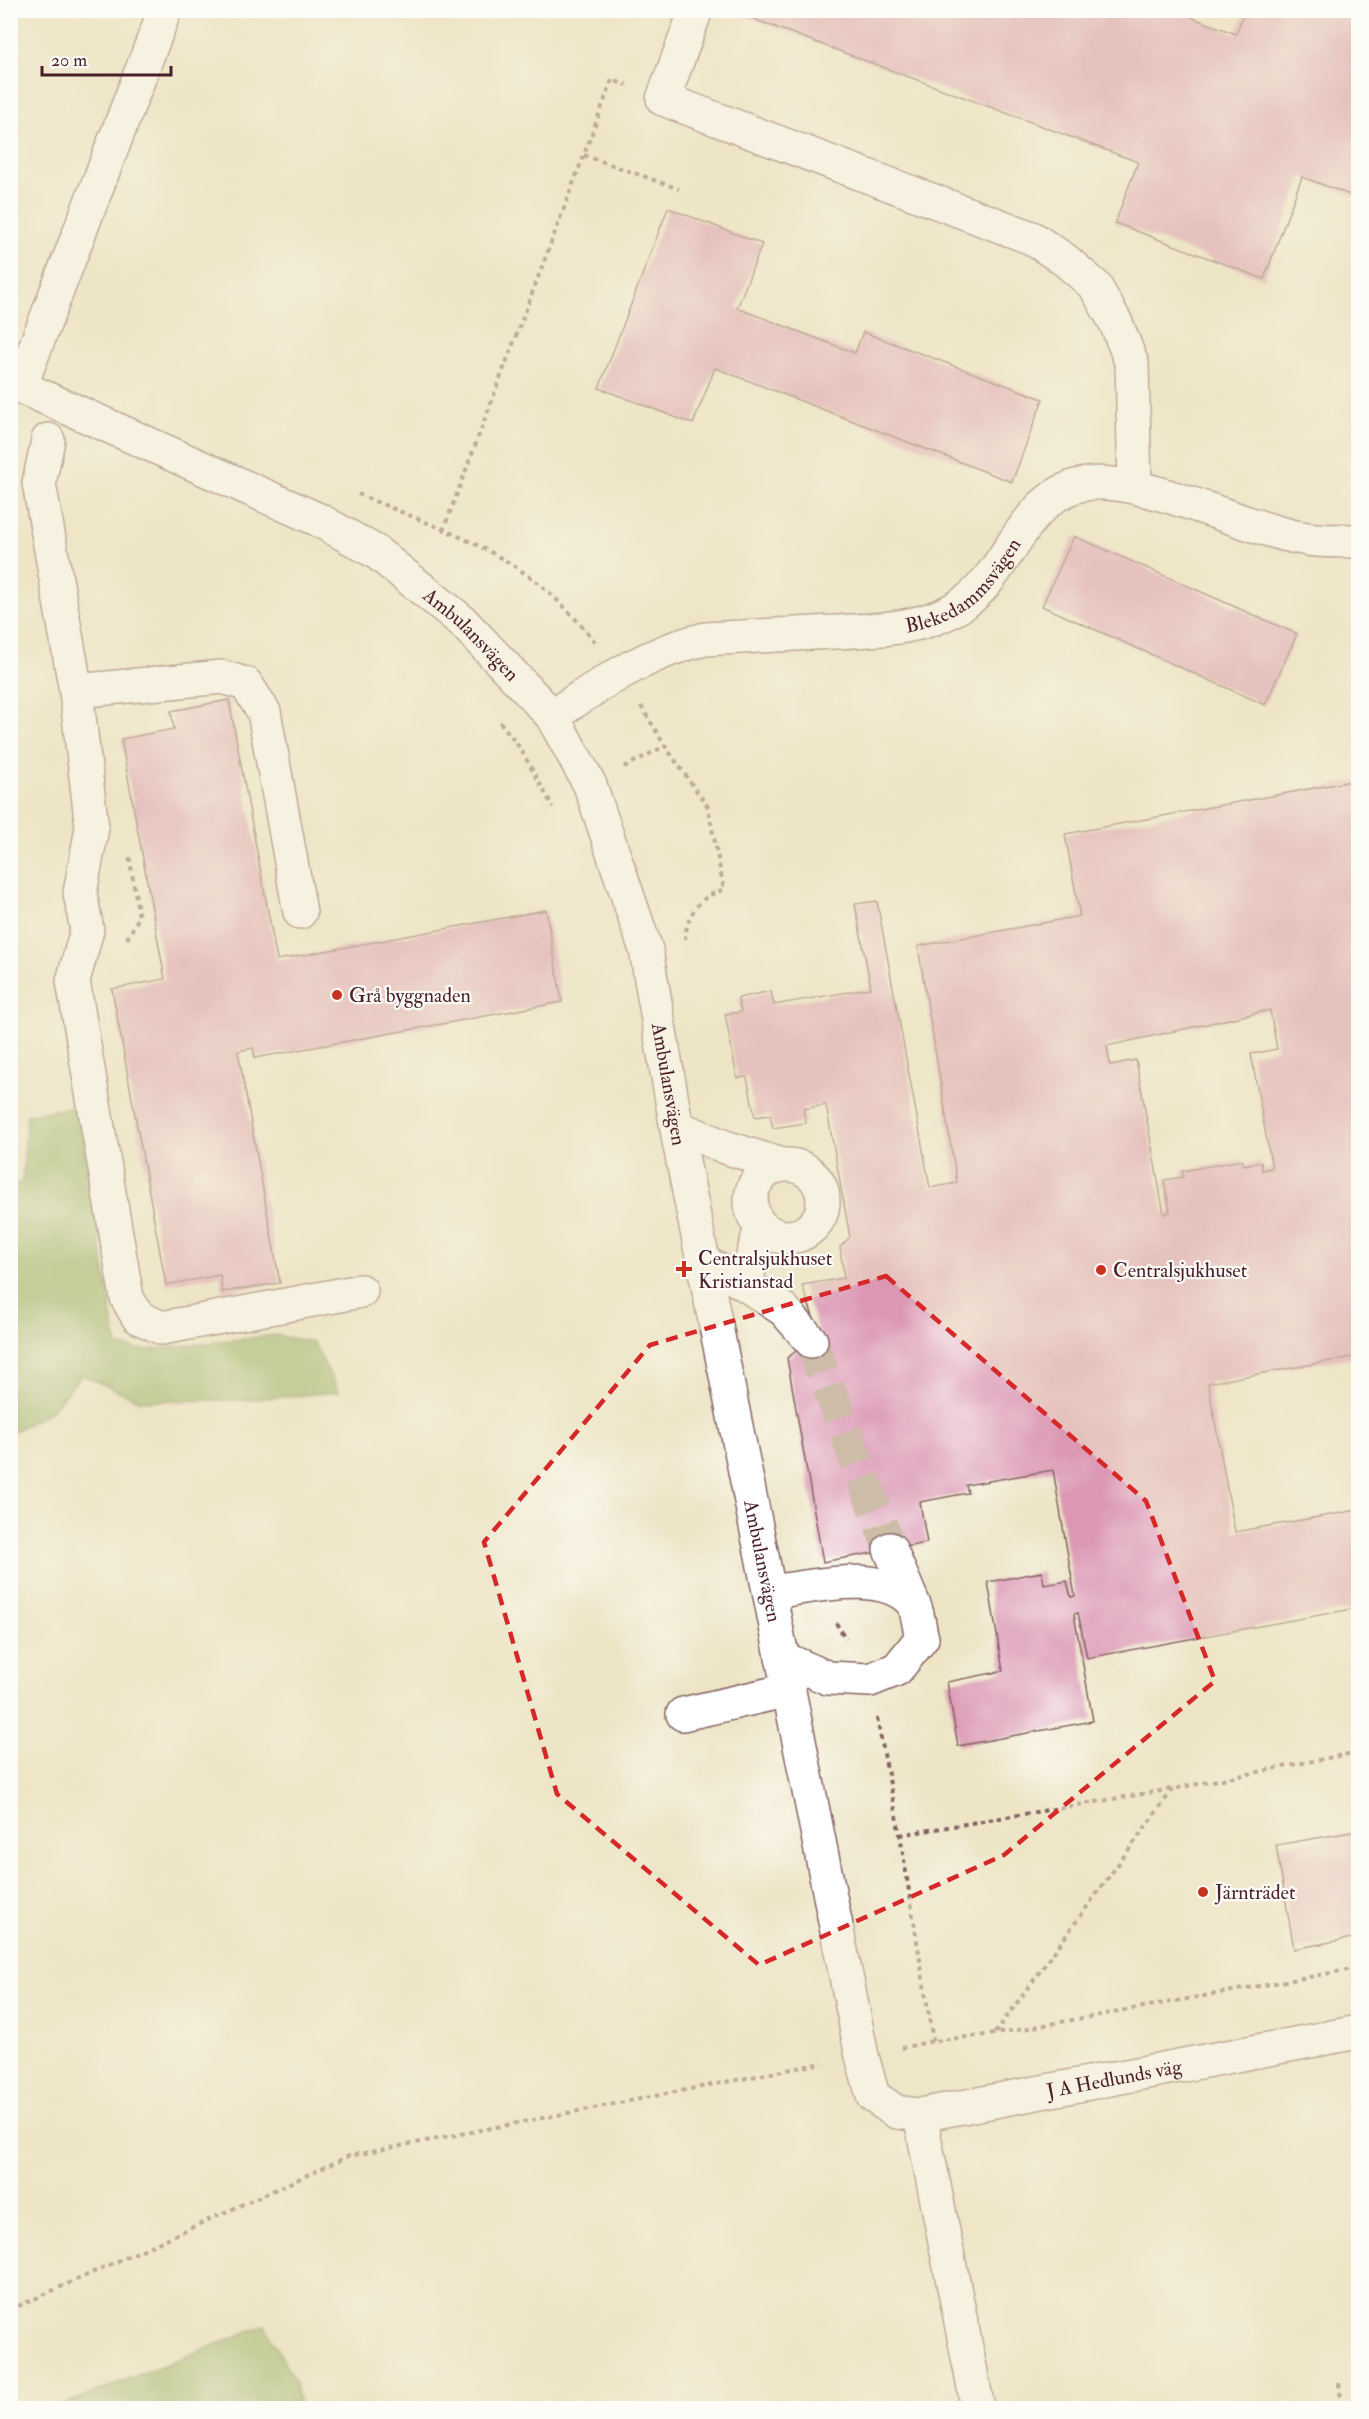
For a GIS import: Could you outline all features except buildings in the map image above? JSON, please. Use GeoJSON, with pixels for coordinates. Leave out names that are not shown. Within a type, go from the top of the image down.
{"type":"FeatureCollection","features":[{"type":"Feature","properties":{"kind":"street"},"geometry":{"type":"LineString","coordinates":[[15,384],[165,10]]}},
{"type":"Feature","properties":{"kind":"street"},"geometry":{"type":"LineString","coordinates":[[696,10],[663,99],[1032,238],[1065,260],[1095,286],[1116,323],[1132,364],[1135,487]]}},
{"type":"Feature","properties":{"kind":"street","name":"Ambulansvägen"},"geometry":{"type":"LineString","coordinates":[[15,384],[319,520],[376,552],[462,621],[552,716],[590,785],[646,950],[677,1127],[782,1658],[862,2056],[873,2096]]}},
{"type":"Feature","properties":{"kind":"street"},"geometry":{"type":"LineString","coordinates":[[48,441],[39,483],[76,691],[92,828],[80,893],[87,930],[73,981],[128,1298],[138,1317],[162,1328],[361,1291]]}},
{"type":"Feature","properties":{"kind":"street","name":"Blekedammsvägen"},"geometry":{"type":"LineString","coordinates":[[552,716],[619,672],[675,646],[705,639],[896,628],[939,615],[967,601],[994,574],[1035,513],[1056,495],[1076,486],[1100,482],[1135,487],[1308,539],[1359,541]]}},
{"type":"Feature","properties":{"kind":"street"},"geometry":{"type":"LineString","coordinates":[[76,691],[222,677],[246,684],[264,712],[300,912]]}},
{"type":"Feature","properties":{"kind":"street"},"geometry":{"type":"LineString","coordinates":[[677,1127],[725,1147],[782,1165],[802,1168],[814,1177],[821,1188],[823,1205],[820,1217],[802,1234],[785,1237],[772,1234],[761,1227],[754,1217],[750,1199],[753,1187],[770,1169],[782,1165]]}},
{"type":"Feature","properties":{"kind":"street"},"geometry":{"type":"LineString","coordinates":[[745,1284],[761,1227]]}},
{"type":"Feature","properties":{"kind":"street"},"geometry":{"type":"LineString","coordinates":[[705,1263],[745,1284],[784,1310],[811,1341]]}},
{"type":"Feature","properties":{"kind":"street"},"geometry":{"type":"LineString","coordinates":[[782,1658],[828,1677],[870,1680],[897,1669],[922,1638],[913,1603],[890,1550]]}},
{"type":"Feature","properties":{"kind":"street"},"geometry":{"type":"LineString","coordinates":[[770,1592],[865,1580],[889,1586],[913,1603]]}},
{"type":"Feature","properties":{"kind":"street"},"geometry":{"type":"LineString","coordinates":[[683,1714],[789,1690]]}},
{"type":"Feature","properties":{"kind":"street","name":"J A Hedlunds väg"},"geometry":{"type":"LineString","coordinates":[[873,2096],[896,2112],[920,2115],[1359,2032]]}},
{"type":"Feature","properties":{"kind":"street"},"geometry":{"type":"LineString","coordinates":[[920,2115],[978,2409]]}},
{"type":"Feature","properties":{"kind":"path"},"geometry":{"type":"LineString","coordinates":[[443,531],[612,80],[663,99]]}},
{"type":"Feature","properties":{"kind":"path"},"geometry":{"type":"LineString","coordinates":[[584,154],[679,189]]}},
{"type":"Feature","properties":{"kind":"path"},"geometry":{"type":"LineString","coordinates":[[356,493],[493,553],[548,591],[576,619],[619,672],[665,746],[708,807],[724,890],[708,894],[695,907],[686,928],[685,945]]}},
{"type":"Feature","properties":{"kind":"path"},"geometry":{"type":"LineString","coordinates":[[498,720],[520,748],[554,808]]}},
{"type":"Feature","properties":{"kind":"path"},"geometry":{"type":"LineString","coordinates":[[125,944],[139,917],[128,848]]}},
{"type":"Feature","properties":{"kind":"path"},"geometry":{"type":"LineString","coordinates":[[813,1587],[870,1680],[900,1835],[933,2041]]}},
{"type":"Feature","properties":{"kind":"path"},"geometry":{"type":"LineString","coordinates":[[900,1835],[1173,1789],[1359,1752]]}},
{"type":"Feature","properties":{"kind":"path"},"geometry":{"type":"LineString","coordinates":[[995,2034],[1173,1789]]}},
{"type":"Feature","properties":{"kind":"path"},"geometry":{"type":"LineString","coordinates":[[10,2310],[349,2156],[933,2041],[995,2034],[1359,1968]]}},
{"type":"Feature","properties":{"kind":"path"},"geometry":{"type":"LineString","coordinates":[[1338,2383],[1342,2409]]}},
{"type":"Feature","properties":{"kind":"highlighted area"},"geometry":{"type":"Polygon","coordinates":[[[886,1276],[1146,1501],[1215,1681],[1004,1855],[759,1965],[557,1794],[484,1542],[650,1345],[886,1276]]]}},
{"type":"Feature","properties":{"kind":"green space"},"geometry":{"type":"Polygon","coordinates":[[[78,1106],[117,1346],[146,1350],[275,1335],[313,1342],[339,1392],[244,1400],[141,1401],[82,1375],[50,1412],[11,1433],[10,1182],[22,1184],[27,1115],[78,1106]]]}},
{"type":"Feature","properties":{"kind":"green space"},"geometry":{"type":"Polygon","coordinates":[[[265,2325],[295,2382],[299,2408],[55,2408],[265,2325]]]}},
{"type":"Feature","properties":{"kind":"tunnel"},"geometry":{"type":"LineString","coordinates":[[811,1341],[890,1549]]}},
{"type":"Feature","properties":{"kind":"place","name":"Grå byggnaden"},"geometry":{"type":"Point","coordinates":[337,995]}},
{"type":"Feature","properties":{"kind":"place","name":"Centralsjukhuset Kristianstad"},"geometry":{"type":"Point","coordinates":[684,1269]}},
{"type":"Feature","properties":{"kind":"place","name":"Centralsjukhuset"},"geometry":{"type":"Point","coordinates":[1101,1270]}},
{"type":"Feature","properties":{"kind":"place","name":"Järnträdet"},"geometry":{"type":"Point","coordinates":[1203,1892]}}]}
